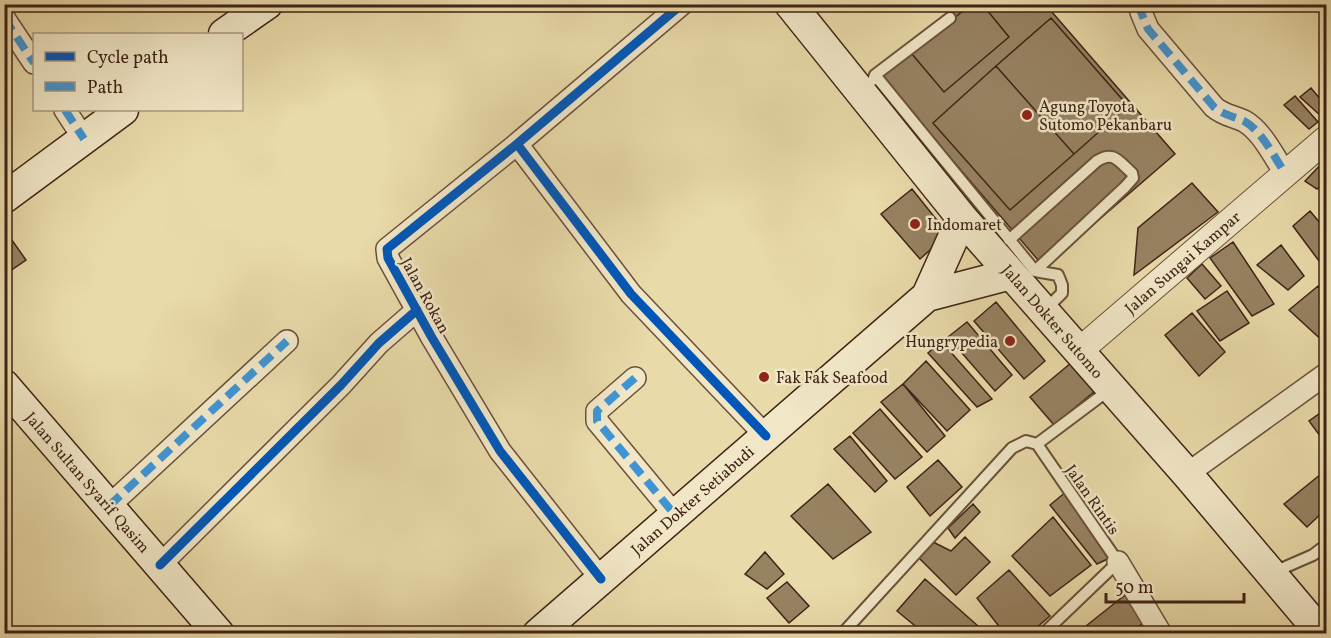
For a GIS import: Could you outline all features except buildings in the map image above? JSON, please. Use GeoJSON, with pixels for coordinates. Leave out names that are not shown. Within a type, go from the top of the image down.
{"type":"FeatureCollection","features":[{"type":"Feature","properties":{"kind":"main road"},"geometry":{"type":"LineString","coordinates":[[225,33],[267,4]]}},
{"type":"Feature","properties":{"kind":"main road","name":"Jalan Dokter Sutomo"},"geometry":{"type":"LineString","coordinates":[[790,4],[870,86],[963,218],[1023,272],[1044,311],[1323,633]]}},
{"type":"Feature","properties":{"kind":"main road"},"geometry":{"type":"LineString","coordinates":[[4,198],[122,111]]}},
{"type":"Feature","properties":{"kind":"main road","name":"Jalan Dokter Setiabudi"},"geometry":{"type":"LineString","coordinates":[[538,633],[927,296],[963,218]]}},
{"type":"Feature","properties":{"kind":"main road","name":"Jalan Dokter Setiabudi"},"geometry":{"type":"LineString","coordinates":[[927,296],[1023,272]]}},
{"type":"Feature","properties":{"kind":"main road","name":"Jalan Sultan Syarif Qasim"},"geometry":{"type":"LineString","coordinates":[[4,386],[219,633]]}},
{"type":"Feature","properties":{"kind":"street","name":"Jalan Rokan"},"geometry":{"type":"LineString","coordinates":[[601,579],[500,451],[387,258],[387,249],[517,144],[682,4]]}},
{"type":"Feature","properties":{"kind":"street"},"geometry":{"type":"LineString","coordinates":[[1142,4],[1141,12],[1148,29],[1214,107],[1222,114],[1244,122],[1256,131],[1285,173]]}},
{"type":"Feature","properties":{"kind":"street"},"geometry":{"type":"LineString","coordinates":[[4,18],[33,62]]}},
{"type":"Feature","properties":{"kind":"street"},"geometry":{"type":"LineString","coordinates":[[66,111],[84,139]]}},
{"type":"Feature","properties":{"kind":"street","name":"Jalan Sungai Kampar"},"geometry":{"type":"LineString","coordinates":[[1079,351],[1326,139]]}},
{"type":"Feature","properties":{"kind":"street"},"geometry":{"type":"LineString","coordinates":[[517,144],[631,294],[766,436]]}},
{"type":"Feature","properties":{"kind":"street"},"geometry":{"type":"LineString","coordinates":[[160,565],[341,385],[379,343],[417,310]]}},
{"type":"Feature","properties":{"kind":"street"},"geometry":{"type":"LineString","coordinates":[[109,506],[287,341]]}},
{"type":"Feature","properties":{"kind":"street"},"geometry":{"type":"LineString","coordinates":[[1187,474],[1326,374]]}},
{"type":"Feature","properties":{"kind":"street"},"geometry":{"type":"LineString","coordinates":[[636,378],[597,411],[597,421],[675,515]]}},
{"type":"Feature","properties":{"kind":"street"},"geometry":{"type":"LineString","coordinates":[[1118,562],[1161,633]]}},
{"type":"Feature","properties":{"kind":"lane"},"geometry":{"type":"LineString","coordinates":[[950,18],[870,86],[1009,240],[1023,272],[1125,187],[1132,178],[1132,173],[1114,157],[1105,156],[1009,240]]}},
{"type":"Feature","properties":{"kind":"lane"},"geometry":{"type":"LineString","coordinates":[[842,633],[1012,448],[1026,441],[1037,444],[1112,388]]}},
{"type":"Feature","properties":{"kind":"lane","name":"Jalan Rintis"},"geometry":{"type":"LineString","coordinates":[[1037,444],[1118,562]]}},
{"type":"Feature","properties":{"kind":"lane"},"geometry":{"type":"LineString","coordinates":[[1271,573],[1313,555],[1326,545]]}},
{"type":"Feature","properties":{"kind":"lane"},"geometry":{"type":"LineString","coordinates":[[1043,633],[1118,562]]}},
{"type":"Feature","properties":{"kind":"marked path"},"geometry":{"type":"LineString","coordinates":[[1141,4],[1141,12],[1148,29],[1214,107],[1250,125],[1262,138],[1285,173]]}},
{"type":"Feature","properties":{"kind":"marked path"},"geometry":{"type":"LineString","coordinates":[[4,18],[33,62]]}},
{"type":"Feature","properties":{"kind":"marked path"},"geometry":{"type":"LineString","coordinates":[[66,111],[84,139]]}},
{"type":"Feature","properties":{"kind":"marked path"},"geometry":{"type":"LineString","coordinates":[[109,506],[287,341]]}},
{"type":"Feature","properties":{"kind":"marked path"},"geometry":{"type":"LineString","coordinates":[[635,378],[597,411],[597,421],[675,515]]}},
{"type":"Feature","properties":{"kind":"cycle path"},"geometry":{"type":"LineString","coordinates":[[601,579],[500,451],[431,336],[388,258],[387,249],[517,144],[682,4]]}},
{"type":"Feature","properties":{"kind":"cycle path"},"geometry":{"type":"LineString","coordinates":[[517,144],[631,294],[766,436]]}},
{"type":"Feature","properties":{"kind":"cycle path"},"geometry":{"type":"LineString","coordinates":[[160,565],[341,385],[379,343],[417,310]]}},
{"type":"Feature","properties":{"kind":"place","name":"Agung Toyota Sutomo Pekanbaru"},"geometry":{"type":"Point","coordinates":[1027,115]}},
{"type":"Feature","properties":{"kind":"place","name":"Indomaret"},"geometry":{"type":"Point","coordinates":[915,224]}},
{"type":"Feature","properties":{"kind":"place","name":"Hungrypedia"},"geometry":{"type":"Point","coordinates":[1010,341]}},
{"type":"Feature","properties":{"kind":"place","name":"Fak Fak Seafood"},"geometry":{"type":"Point","coordinates":[764,377]}}]}
